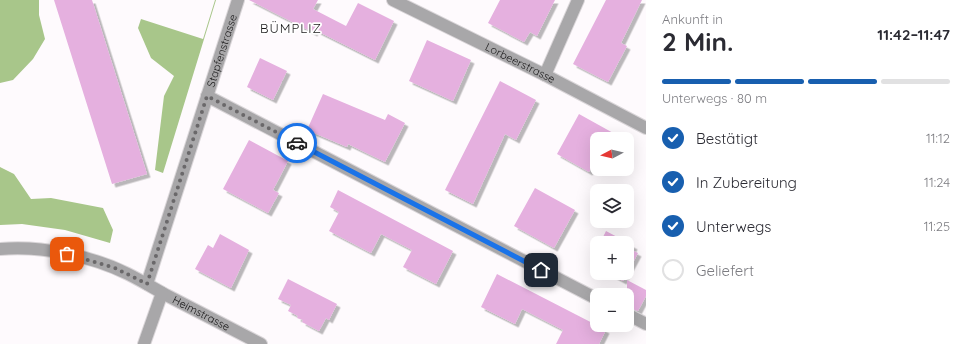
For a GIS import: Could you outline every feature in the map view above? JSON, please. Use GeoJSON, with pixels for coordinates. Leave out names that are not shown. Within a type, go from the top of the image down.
{"type":"FeatureCollection","features":[{"type":"Feature","properties":{"kind":"street","name":"Stapfenstrasse"},"geometry":{"type":"LineString","coordinates":[[147,284],[238,0]]}},
{"type":"Feature","properties":{"kind":"street","name":"Lorbeerstrasse"},"geometry":{"type":"LineString","coordinates":[[393,0],[544,75],[646,128]]}},
{"type":"Feature","properties":{"kind":"street"},"geometry":{"type":"LineString","coordinates":[[544,75],[578,0]]}},
{"type":"Feature","properties":{"kind":"street"},"geometry":{"type":"LineString","coordinates":[[207,96],[590,295]]}},
{"type":"Feature","properties":{"kind":"street","name":"Heimstrasse"},"geometry":{"type":"LineString","coordinates":[[0,249],[48,250],[115,268],[261,344]]}},
{"type":"Feature","properties":{"kind":"street"},"geometry":{"type":"LineString","coordinates":[[144,344],[162,293]]}},
{"type":"Feature","properties":{"kind":"street"},"geometry":{"type":"LineString","coordinates":[[634,318],[646,324]]}},
{"type":"Feature","properties":{"kind":"green space"},"geometry":{"type":"Polygon","coordinates":[[[0,0],[39,0],[39,15],[45,39],[33,59],[13,80],[0,83],[0,0]]]}},
{"type":"Feature","properties":{"kind":"green space"},"geometry":{"type":"Polygon","coordinates":[[[215,0],[163,173],[155,170],[164,96],[174,76],[151,58],[138,28],[141,19],[203,39],[215,0]]]}},
{"type":"Feature","properties":{"kind":"green space"},"geometry":{"type":"Polygon","coordinates":[[[0,167],[14,174],[31,199],[51,198],[103,208],[113,230],[110,243],[65,230],[22,224],[0,225],[0,167]]]}},
{"type":"Feature","properties":{"kind":"building"},"geometry":{"type":"Polygon","coordinates":[[[54,0],[92,0],[147,174],[112,184],[54,0]]]}},
{"type":"Feature","properties":{"kind":"building"},"geometry":{"type":"Polygon","coordinates":[[[249,0],[318,0],[313,9],[346,26],[358,3],[394,21],[375,60],[315,30],[314,33],[249,0]]]}},
{"type":"Feature","properties":{"kind":"building"},"geometry":{"type":"Polygon","coordinates":[[[500,0],[555,0],[537,36],[530,32],[524,42],[488,23],[500,0]]]}},
{"type":"Feature","properties":{"kind":"building"},"geometry":{"type":"Polygon","coordinates":[[[606,0],[642,0],[621,43],[627,46],[608,82],[573,64],[606,0]]]}},
{"type":"Feature","properties":{"kind":"building"},"geometry":{"type":"Polygon","coordinates":[[[427,40],[471,60],[453,101],[409,81],[427,40]]]}},
{"type":"Feature","properties":{"kind":"building"},"geometry":{"type":"Polygon","coordinates":[[[260,58],[287,71],[273,100],[247,87],[260,58]]]}},
{"type":"Feature","properties":{"kind":"building"},"geometry":{"type":"Polygon","coordinates":[[[500,81],[536,100],[516,140],[505,134],[473,204],[445,190],[500,81]]]}},
{"type":"Feature","properties":{"kind":"building"},"geometry":{"type":"Polygon","coordinates":[[[323,94],[385,120],[388,114],[405,123],[385,162],[348,144],[347,147],[307,130],[323,94]]]}},
{"type":"Feature","properties":{"kind":"building"},"geometry":{"type":"Polygon","coordinates":[[[579,114],[611,132],[590,132],[589,172],[557,154],[579,114]]]}},
{"type":"Feature","properties":{"kind":"building"},"geometry":{"type":"Polygon","coordinates":[[[249,140],[288,161],[273,190],[279,193],[268,213],[223,189],[249,140]]]}},
{"type":"Feature","properties":{"kind":"building"},"geometry":{"type":"Polygon","coordinates":[[[535,188],[575,210],[554,248],[514,226],[535,188]]]}},
{"type":"Feature","properties":{"kind":"building"},"geometry":{"type":"Polygon","coordinates":[[[338,190],[453,251],[436,284],[403,267],[412,250],[381,234],[371,253],[329,231],[339,212],[330,207],[338,190]]]}},
{"type":"Feature","properties":{"kind":"building"},"geometry":{"type":"Polygon","coordinates":[[[606,231],[615,236],[604,236],[606,231]]]}},
{"type":"Feature","properties":{"kind":"building"},"geometry":{"type":"Polygon","coordinates":[[[220,234],[249,250],[231,288],[195,269],[208,245],[213,248],[220,234]]]}},
{"type":"Feature","properties":{"kind":"building"},"geometry":{"type":"Polygon","coordinates":[[[634,251],[638,253],[634,260],[634,251]]]}},
{"type":"Feature","properties":{"kind":"building"},"geometry":{"type":"Polygon","coordinates":[[[497,274],[590,322],[590,332],[605,332],[599,344],[556,344],[563,330],[522,309],[515,324],[481,307],[497,274]]]}},
{"type":"Feature","properties":{"kind":"building"},"geometry":{"type":"Polygon","coordinates":[[[288,279],[337,304],[329,320],[326,318],[319,331],[302,322],[303,320],[297,318],[298,316],[288,311],[291,305],[278,299],[288,279]]]}},
{"type":"Feature","properties":{"kind":"building"},"geometry":{"type":"Polygon","coordinates":[[[627,280],[646,290],[646,296],[638,311],[634,310],[634,288],[627,288],[627,280]]]}},
{"type":"Feature","properties":{"kind":"way so far"},"geometry":{"type":"LineString","coordinates":[[67,254],[115,268],[147,284],[207,96],[297,143]]}},
{"type":"Feature","properties":{"kind":"district","name":"BÜMPLIZ"},"geometry":{"type":"Point","coordinates":[291,28]}},
{"type":"Feature","properties":{"kind":"route"},"geometry":{"type":"LineString","coordinates":[[297,143],[541,270]]}}]}
